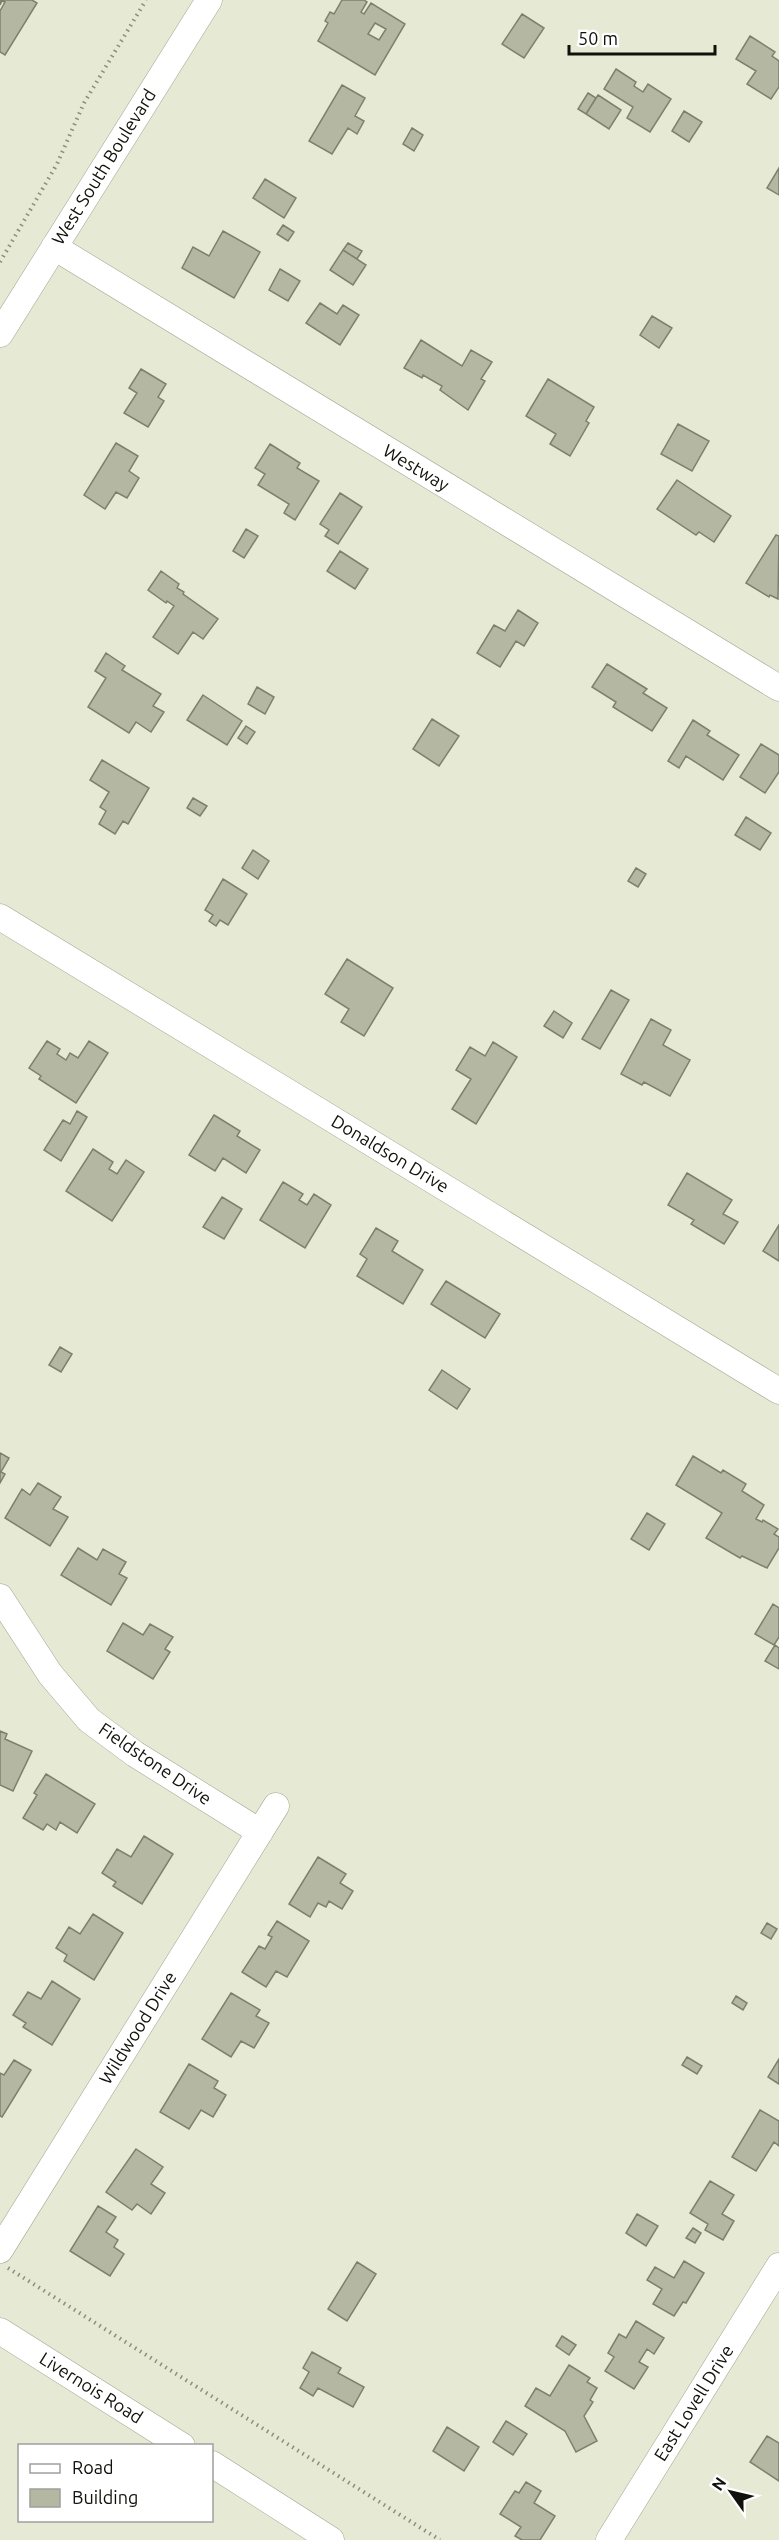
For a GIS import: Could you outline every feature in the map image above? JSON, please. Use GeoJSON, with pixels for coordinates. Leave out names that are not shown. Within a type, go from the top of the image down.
{"type":"FeatureCollection","features":[{"type":"Feature","properties":{"kind":"street","name":"West South Boulevard"},"geometry":{"type":"LineString","coordinates":[[0,334],[209,0]]}},
{"type":"Feature","properties":{"kind":"street","name":"Westway"},"geometry":{"type":"LineString","coordinates":[[54,247],[779,688]]}},
{"type":"Feature","properties":{"kind":"street","name":"Donaldson Drive"},"geometry":{"type":"LineString","coordinates":[[0,918],[779,1391]]}},
{"type":"Feature","properties":{"kind":"street","name":"Fieldstone Drive"},"geometry":{"type":"LineString","coordinates":[[0,1597],[61,1689],[89,1720],[135,1754],[260,1832]]}},
{"type":"Feature","properties":{"kind":"street","name":"Wildwood Drive"},"geometry":{"type":"LineString","coordinates":[[2,2257],[276,1806]]}},
{"type":"Feature","properties":{"kind":"street","name":"East Lovell Drive"},"geometry":{"type":"LineString","coordinates":[[609,2540],[779,2266]]}},
{"type":"Feature","properties":{"kind":"street","name":"Livernois Road"},"geometry":{"type":"LineString","coordinates":[[0,2331],[180,2444]]}},
{"type":"Feature","properties":{"kind":"street"},"geometry":{"type":"LineString","coordinates":[[213,2465],[331,2540]]}},
{"type":"Feature","properties":{"kind":"path"},"geometry":{"type":"LineString","coordinates":[[0,262],[57,164],[84,103],[146,0]]}},
{"type":"Feature","properties":{"kind":"path"},"geometry":{"type":"LineString","coordinates":[[2,2257],[440,2540]]}},
{"type":"Feature","properties":{"kind":"building"},"geometry":{"type":"Polygon","coordinates":[[[0,0],[32,0],[37,3],[5,55],[0,52],[0,11],[5,2],[2,1],[0,5],[0,0]]]}},
{"type":"Feature","properties":{"kind":"building"},"geometry":{"type":"Polygon","coordinates":[[[342,0],[364,0],[367,2],[361,12],[364,14],[371,3],[405,24],[375,75],[318,41],[328,23],[325,21],[330,12],[334,14],[342,0]],[[375,23],[368,34],[379,40],[386,29],[375,23]]]}},
{"type":"Feature","properties":{"kind":"building"},"geometry":{"type":"Polygon","coordinates":[[[522,14],[544,28],[524,58],[502,44],[522,14]]]}},
{"type":"Feature","properties":{"kind":"building"},"geometry":{"type":"Polygon","coordinates":[[[750,36],[775,52],[772,56],[779,61],[779,87],[771,99],[747,84],[756,71],[736,59],[750,36]]]}},
{"type":"Feature","properties":{"kind":"building"},"geometry":{"type":"Polygon","coordinates":[[[616,69],[636,82],[634,86],[643,92],[648,84],[671,99],[650,132],[627,118],[633,107],[604,89],[616,69]]]}},
{"type":"Feature","properties":{"kind":"building"},"geometry":{"type":"Polygon","coordinates":[[[342,85],[365,98],[355,116],[364,121],[357,134],[348,128],[332,154],[309,141],[342,85]]]}},
{"type":"Feature","properties":{"kind":"building"},"geometry":{"type":"Polygon","coordinates":[[[588,93],[596,98],[586,114],[578,109],[588,93]]]}},
{"type":"Feature","properties":{"kind":"building"},"geometry":{"type":"Polygon","coordinates":[[[598,95],[621,110],[609,129],[586,114],[598,95]]]}},
{"type":"Feature","properties":{"kind":"building"},"geometry":{"type":"Polygon","coordinates":[[[684,111],[702,122],[689,142],[672,131],[684,111]]]}},
{"type":"Feature","properties":{"kind":"building"},"geometry":{"type":"Polygon","coordinates":[[[412,128],[423,135],[414,151],[403,144],[412,128]]]}},
{"type":"Feature","properties":{"kind":"building"},"geometry":{"type":"Polygon","coordinates":[[[779,168],[779,195],[767,188],[779,168]]]}},
{"type":"Feature","properties":{"kind":"building"},"geometry":{"type":"Polygon","coordinates":[[[265,179],[296,198],[284,218],[253,198],[265,179]]]}},
{"type":"Feature","properties":{"kind":"building"},"geometry":{"type":"Polygon","coordinates":[[[283,225],[294,232],[288,241],[277,234],[283,225]]]}},
{"type":"Feature","properties":{"kind":"building"},"geometry":{"type":"Polygon","coordinates":[[[223,231],[260,252],[234,298],[182,268],[193,247],[209,256],[223,231]]]}},
{"type":"Feature","properties":{"kind":"building"},"geometry":{"type":"Polygon","coordinates":[[[348,243],[362,251],[357,259],[343,250],[348,243]]]}},
{"type":"Feature","properties":{"kind":"building"},"geometry":{"type":"Polygon","coordinates":[[[343,250],[366,265],[353,285],[330,270],[343,250]]]}},
{"type":"Feature","properties":{"kind":"building"},"geometry":{"type":"Polygon","coordinates":[[[280,269],[300,281],[288,301],[269,290],[280,269]]]}},
{"type":"Feature","properties":{"kind":"building"},"geometry":{"type":"Polygon","coordinates":[[[320,303],[337,314],[343,305],[359,315],[340,345],[306,323],[320,303]]]}},
{"type":"Feature","properties":{"kind":"building"},"geometry":{"type":"Polygon","coordinates":[[[652,316],[672,328],[659,348],[640,335],[652,316]]]}},
{"type":"Feature","properties":{"kind":"building"},"geometry":{"type":"Polygon","coordinates":[[[421,340],[462,366],[471,350],[492,362],[481,379],[485,381],[468,410],[440,390],[442,386],[423,375],[422,378],[404,368],[421,340]]]}},
{"type":"Feature","properties":{"kind":"building"},"geometry":{"type":"Polygon","coordinates":[[[141,369],[166,384],[158,397],[164,401],[148,427],[124,413],[137,393],[129,388],[141,369]]]}},
{"type":"Feature","properties":{"kind":"building"},"geometry":{"type":"Polygon","coordinates":[[[548,379],[594,407],[586,421],[589,423],[570,456],[550,444],[556,434],[526,416],[548,379]]]}},
{"type":"Feature","properties":{"kind":"building"},"geometry":{"type":"Polygon","coordinates":[[[678,424],[709,441],[692,471],[661,454],[678,424]]]}},
{"type":"Feature","properties":{"kind":"building"},"geometry":{"type":"Polygon","coordinates":[[[116,443],[138,456],[129,471],[139,478],[127,498],[116,492],[105,509],[84,495],[116,443]]]}},
{"type":"Feature","properties":{"kind":"building"},"geometry":{"type":"Polygon","coordinates":[[[270,444],[300,463],[297,468],[319,481],[295,520],[284,513],[289,504],[258,485],[265,474],[255,468],[270,444]]]}},
{"type":"Feature","properties":{"kind":"building"},"geometry":{"type":"Polygon","coordinates":[[[677,480],[731,516],[714,542],[699,532],[696,535],[657,509],[677,480]]]}},
{"type":"Feature","properties":{"kind":"building"},"geometry":{"type":"Polygon","coordinates":[[[340,493],[362,507],[338,544],[325,536],[329,530],[320,524],[340,493]]]}},
{"type":"Feature","properties":{"kind":"building"},"geometry":{"type":"Polygon","coordinates":[[[246,529],[258,536],[244,558],[233,551],[246,529]]]}},
{"type":"Feature","properties":{"kind":"building"},"geometry":{"type":"Polygon","coordinates":[[[776,535],[779,536],[778,599],[770,595],[769,597],[746,583],[776,535]]]}},
{"type":"Feature","properties":{"kind":"building"},"geometry":{"type":"Polygon","coordinates":[[[340,551],[368,569],[355,589],[327,571],[340,551]]]}},
{"type":"Feature","properties":{"kind":"building"},"geometry":{"type":"Polygon","coordinates":[[[161,571],[179,584],[177,588],[184,592],[183,594],[218,619],[203,639],[193,632],[178,654],[153,637],[174,606],[148,590],[161,571]]]}},
{"type":"Feature","properties":{"kind":"building"},"geometry":{"type":"Polygon","coordinates":[[[518,610],[538,623],[524,646],[516,641],[500,667],[477,653],[494,625],[505,631],[518,610]]]}},
{"type":"Feature","properties":{"kind":"building"},"geometry":{"type":"Polygon","coordinates":[[[106,653],[125,666],[122,670],[161,694],[153,706],[164,712],[151,732],[136,722],[129,733],[88,707],[106,678],[95,671],[106,653]]]}},
{"type":"Feature","properties":{"kind":"building"},"geometry":{"type":"Polygon","coordinates":[[[607,664],[647,689],[643,693],[667,708],[652,731],[613,707],[616,702],[592,687],[607,664]]]}},
{"type":"Feature","properties":{"kind":"building"},"geometry":{"type":"Polygon","coordinates":[[[257,687],[274,697],[265,714],[248,704],[257,687]]]}},
{"type":"Feature","properties":{"kind":"building"},"geometry":{"type":"Polygon","coordinates":[[[203,695],[242,721],[227,745],[187,720],[203,695]]]}},
{"type":"Feature","properties":{"kind":"building"},"geometry":{"type":"Polygon","coordinates":[[[432,719],[459,736],[439,766],[413,749],[432,719]]]}},
{"type":"Feature","properties":{"kind":"building"},"geometry":{"type":"Polygon","coordinates":[[[693,720],[710,731],[707,735],[739,755],[723,780],[686,756],[679,768],[668,761],[693,720]]]}},
{"type":"Feature","properties":{"kind":"building"},"geometry":{"type":"Polygon","coordinates":[[[246,726],[255,732],[247,744],[238,738],[246,726]]]}},
{"type":"Feature","properties":{"kind":"building"},"geometry":{"type":"Polygon","coordinates":[[[761,744],[779,755],[779,772],[765,793],[740,777],[761,744]]]}},
{"type":"Feature","properties":{"kind":"building"},"geometry":{"type":"Polygon","coordinates":[[[102,760],[149,788],[128,824],[123,821],[115,834],[99,824],[106,811],[100,807],[109,792],[90,780],[102,760]]]}},
{"type":"Feature","properties":{"kind":"building"},"geometry":{"type":"Polygon","coordinates":[[[193,798],[207,806],[200,816],[187,808],[193,798]]]}},
{"type":"Feature","properties":{"kind":"building"},"geometry":{"type":"Polygon","coordinates":[[[746,817],[771,833],[760,850],[735,835],[746,817]]]}},
{"type":"Feature","properties":{"kind":"building"},"geometry":{"type":"Polygon","coordinates":[[[253,850],[269,861],[258,879],[242,868],[253,850]]]}},
{"type":"Feature","properties":{"kind":"building"},"geometry":{"type":"Polygon","coordinates":[[[636,868],[646,874],[638,887],[628,881],[636,868]]]}},
{"type":"Feature","properties":{"kind":"building"},"geometry":{"type":"Polygon","coordinates":[[[223,879],[247,894],[228,925],[220,920],[216,926],[209,921],[213,915],[205,910],[223,879]]]}},
{"type":"Feature","properties":{"kind":"building"},"geometry":{"type":"Polygon","coordinates":[[[347,959],[393,988],[364,1036],[341,1022],[349,1009],[325,994],[347,959]]]}},
{"type":"Feature","properties":{"kind":"building"},"geometry":{"type":"Polygon","coordinates":[[[611,990],[629,1000],[600,1049],[582,1039],[611,990]]]}},
{"type":"Feature","properties":{"kind":"building"},"geometry":{"type":"Polygon","coordinates":[[[554,1011],[572,1023],[563,1038],[544,1026],[554,1011]]]}},
{"type":"Feature","properties":{"kind":"building"},"geometry":{"type":"Polygon","coordinates":[[[651,1019],[671,1030],[663,1045],[690,1060],[670,1096],[644,1082],[642,1085],[621,1074],[651,1019]]]}},
{"type":"Feature","properties":{"kind":"building"},"geometry":{"type":"Polygon","coordinates":[[[47,1041],[60,1049],[57,1054],[66,1060],[70,1053],[78,1058],[89,1041],[108,1053],[76,1103],[39,1079],[41,1076],[29,1068],[47,1041]]]}},
{"type":"Feature","properties":{"kind":"building"},"geometry":{"type":"Polygon","coordinates":[[[493,1042],[517,1057],[476,1124],[452,1109],[471,1079],[456,1070],[470,1047],[485,1056],[493,1042]]]}},
{"type":"Feature","properties":{"kind":"building"},"geometry":{"type":"Polygon","coordinates":[[[77,1111],[87,1117],[61,1161],[44,1150],[63,1120],[70,1124],[77,1111]]]}},
{"type":"Feature","properties":{"kind":"building"},"geometry":{"type":"Polygon","coordinates":[[[214,1115],[240,1131],[237,1136],[260,1150],[246,1173],[223,1158],[215,1171],[189,1155],[214,1115]]]}},
{"type":"Feature","properties":{"kind":"building"},"geometry":{"type":"Polygon","coordinates":[[[93,1149],[113,1162],[109,1169],[117,1174],[126,1160],[144,1172],[112,1221],[66,1191],[93,1149]]]}},
{"type":"Feature","properties":{"kind":"building"},"geometry":{"type":"Polygon","coordinates":[[[687,1173],[732,1200],[723,1214],[738,1222],[724,1244],[691,1224],[694,1220],[668,1205],[687,1173]]]}},
{"type":"Feature","properties":{"kind":"building"},"geometry":{"type":"Polygon","coordinates":[[[283,1182],[303,1194],[299,1200],[307,1205],[314,1194],[331,1205],[305,1248],[260,1220],[283,1182]]]}},
{"type":"Feature","properties":{"kind":"building"},"geometry":{"type":"Polygon","coordinates":[[[222,1197],[242,1209],[224,1239],[203,1227],[222,1197]]]}},
{"type":"Feature","properties":{"kind":"building"},"geometry":{"type":"Polygon","coordinates":[[[779,1225],[779,1261],[763,1251],[779,1225]]]}},
{"type":"Feature","properties":{"kind":"building"},"geometry":{"type":"Polygon","coordinates":[[[376,1228],[398,1241],[392,1251],[423,1270],[403,1304],[357,1276],[367,1259],[360,1254],[376,1228]]]}},
{"type":"Feature","properties":{"kind":"building"},"geometry":{"type":"Polygon","coordinates":[[[446,1281],[500,1314],[485,1338],[431,1304],[446,1281]]]}},
{"type":"Feature","properties":{"kind":"building"},"geometry":{"type":"Polygon","coordinates":[[[60,1347],[72,1354],[61,1372],[49,1365],[60,1347]]]}},
{"type":"Feature","properties":{"kind":"building"},"geometry":{"type":"Polygon","coordinates":[[[442,1370],[470,1389],[457,1409],[429,1390],[442,1370]]]}},
{"type":"Feature","properties":{"kind":"building"},"geometry":{"type":"Polygon","coordinates":[[[0,1453],[9,1458],[1,1472],[5,1474],[0,1483],[0,1453]]]}},
{"type":"Feature","properties":{"kind":"building"},"geometry":{"type":"Polygon","coordinates":[[[693,1456],[721,1473],[723,1470],[746,1484],[742,1491],[764,1505],[756,1519],[762,1522],[763,1520],[778,1529],[774,1534],[779,1537],[779,1548],[767,1568],[742,1556],[740,1558],[706,1538],[722,1513],[676,1485],[693,1456]]]}},
{"type":"Feature","properties":{"kind":"building"},"geometry":{"type":"Polygon","coordinates":[[[38,1483],[61,1497],[53,1509],[68,1517],[50,1546],[5,1518],[22,1489],[30,1495],[38,1483]]]}},
{"type":"Feature","properties":{"kind":"building"},"geometry":{"type":"Polygon","coordinates":[[[647,1513],[665,1524],[649,1550],[631,1539],[647,1513]]]}},
{"type":"Feature","properties":{"kind":"building"},"geometry":{"type":"Polygon","coordinates":[[[78,1548],[97,1560],[103,1549],[126,1562],[119,1574],[127,1578],[111,1605],[61,1575],[78,1548]]]}},
{"type":"Feature","properties":{"kind":"building"},"geometry":{"type":"Polygon","coordinates":[[[773,1604],[779,1608],[779,1637],[774,1645],[755,1634],[773,1604]]]}},
{"type":"Feature","properties":{"kind":"building"},"geometry":{"type":"Polygon","coordinates":[[[123,1623],[143,1635],[150,1624],[173,1637],[165,1649],[170,1652],[153,1679],[107,1651],[123,1623]]]}},
{"type":"Feature","properties":{"kind":"building"},"geometry":{"type":"Polygon","coordinates":[[[775,1645],[779,1648],[779,1669],[765,1661],[775,1645]]]}},
{"type":"Feature","properties":{"kind":"building"},"geometry":{"type":"Polygon","coordinates":[[[0,1731],[7,1734],[5,1739],[32,1751],[13,1791],[0,1785],[0,1731]]]}},
{"type":"Feature","properties":{"kind":"building"},"geometry":{"type":"Polygon","coordinates":[[[46,1774],[95,1804],[77,1833],[60,1822],[56,1830],[47,1824],[43,1830],[23,1818],[37,1795],[34,1793],[46,1774]]]}},
{"type":"Feature","properties":{"kind":"building"},"geometry":{"type":"Polygon","coordinates":[[[144,1836],[173,1854],[142,1904],[113,1886],[116,1882],[102,1873],[117,1849],[131,1857],[144,1836]]]}},
{"type":"Feature","properties":{"kind":"building"},"geometry":{"type":"Polygon","coordinates":[[[318,1857],[346,1874],[340,1883],[353,1891],[342,1909],[329,1901],[326,1907],[318,1903],[310,1917],[289,1904],[318,1857]]]}},
{"type":"Feature","properties":{"kind":"building"},"geometry":{"type":"Polygon","coordinates":[[[93,1914],[123,1933],[94,1980],[64,1961],[67,1955],[56,1948],[69,1927],[80,1934],[93,1914]]]}},
{"type":"Feature","properties":{"kind":"building"},"geometry":{"type":"Polygon","coordinates":[[[277,1921],[309,1941],[287,1977],[276,1971],[266,1987],[242,1972],[259,1946],[265,1949],[272,1937],[268,1935],[277,1921]]]}},
{"type":"Feature","properties":{"kind":"building"},"geometry":{"type":"Polygon","coordinates":[[[767,1923],[777,1929],[771,1939],[761,1933],[767,1923]]]}},
{"type":"Feature","properties":{"kind":"building"},"geometry":{"type":"Polygon","coordinates":[[[52,1981],[80,1999],[52,2045],[23,2027],[26,2023],[13,2015],[28,1992],[41,1999],[52,1981]]]}},
{"type":"Feature","properties":{"kind":"building"},"geometry":{"type":"Polygon","coordinates":[[[231,1993],[260,2010],[256,2016],[269,2023],[254,2048],[241,2041],[231,2057],[202,2039],[231,1993]]]}},
{"type":"Feature","properties":{"kind":"building"},"geometry":{"type":"Polygon","coordinates":[[[736,1996],[747,2003],[743,2010],[732,2003],[736,1996]]]}},
{"type":"Feature","properties":{"kind":"building"},"geometry":{"type":"Polygon","coordinates":[[[687,2057],[702,2066],[697,2074],[682,2065],[687,2057]]]}},
{"type":"Feature","properties":{"kind":"building"},"geometry":{"type":"Polygon","coordinates":[[[779,2059],[779,2084],[768,2077],[779,2059]]]}},
{"type":"Feature","properties":{"kind":"building"},"geometry":{"type":"Polygon","coordinates":[[[14,2060],[31,2070],[2,2117],[0,2116],[0,2073],[4,2075],[14,2060]]]}},
{"type":"Feature","properties":{"kind":"building"},"geometry":{"type":"Polygon","coordinates":[[[189,2064],[218,2081],[214,2088],[226,2095],[213,2117],[201,2110],[189,2129],[160,2112],[189,2064]]]}},
{"type":"Feature","properties":{"kind":"building"},"geometry":{"type":"Polygon","coordinates":[[[760,2110],[779,2121],[779,2146],[774,2142],[756,2171],[732,2157],[760,2110]]]}},
{"type":"Feature","properties":{"kind":"building"},"geometry":{"type":"Polygon","coordinates":[[[136,2149],[163,2167],[151,2184],[165,2193],[151,2214],[137,2204],[132,2210],[106,2192],[136,2149]]]}},
{"type":"Feature","properties":{"kind":"building"},"geometry":{"type":"Polygon","coordinates":[[[710,2181],[734,2195],[722,2214],[734,2221],[723,2240],[705,2230],[708,2224],[690,2213],[710,2181]]]}},
{"type":"Feature","properties":{"kind":"building"},"geometry":{"type":"Polygon","coordinates":[[[98,2206],[116,2217],[106,2232],[118,2240],[114,2247],[124,2254],[110,2276],[70,2251],[98,2206]]]}},
{"type":"Feature","properties":{"kind":"building"},"geometry":{"type":"Polygon","coordinates":[[[637,2214],[658,2226],[646,2246],[626,2233],[637,2214]]]}},
{"type":"Feature","properties":{"kind":"building"},"geometry":{"type":"Polygon","coordinates":[[[693,2228],[701,2233],[695,2243],[686,2238],[693,2228]]]}},
{"type":"Feature","properties":{"kind":"building"},"geometry":{"type":"Polygon","coordinates":[[[684,2261],[704,2273],[686,2303],[683,2302],[674,2316],[653,2304],[662,2289],[647,2280],[655,2267],[674,2278],[684,2261]]]}},
{"type":"Feature","properties":{"kind":"building"},"geometry":{"type":"Polygon","coordinates":[[[357,2262],[376,2274],[347,2321],[328,2309],[357,2262]]]}},
{"type":"Feature","properties":{"kind":"building"},"geometry":{"type":"Polygon","coordinates":[[[636,2321],[664,2338],[654,2354],[647,2349],[639,2362],[648,2367],[634,2389],[605,2371],[614,2357],[608,2353],[619,2334],[626,2338],[636,2321]]]}},
{"type":"Feature","properties":{"kind":"building"},"geometry":{"type":"Polygon","coordinates":[[[562,2336],[576,2345],[569,2355],[556,2346],[562,2336]]]}},
{"type":"Feature","properties":{"kind":"building"},"geometry":{"type":"Polygon","coordinates":[[[312,2352],[341,2368],[338,2373],[364,2387],[353,2407],[318,2388],[313,2396],[300,2388],[309,2372],[303,2368],[312,2352]]]}},
{"type":"Feature","properties":{"kind":"building"},"geometry":{"type":"Polygon","coordinates":[[[569,2365],[590,2378],[587,2382],[597,2388],[590,2400],[593,2402],[584,2416],[597,2441],[576,2452],[565,2431],[525,2406],[536,2388],[550,2396],[569,2365]]]}},
{"type":"Feature","properties":{"kind":"building"},"geometry":{"type":"Polygon","coordinates":[[[506,2421],[527,2434],[513,2455],[493,2442],[506,2421]]]}},
{"type":"Feature","properties":{"kind":"building"},"geometry":{"type":"Polygon","coordinates":[[[447,2427],[479,2447],[464,2471],[433,2451],[447,2427]]]}},
{"type":"Feature","properties":{"kind":"building"},"geometry":{"type":"Polygon","coordinates":[[[767,2436],[779,2443],[779,2481],[750,2462],[767,2436]]]}},
{"type":"Feature","properties":{"kind":"building"},"geometry":{"type":"Polygon","coordinates":[[[526,2482],[541,2491],[534,2503],[555,2516],[540,2540],[522,2540],[515,2536],[521,2527],[500,2514],[515,2491],[519,2493],[526,2482]]]}}]}
